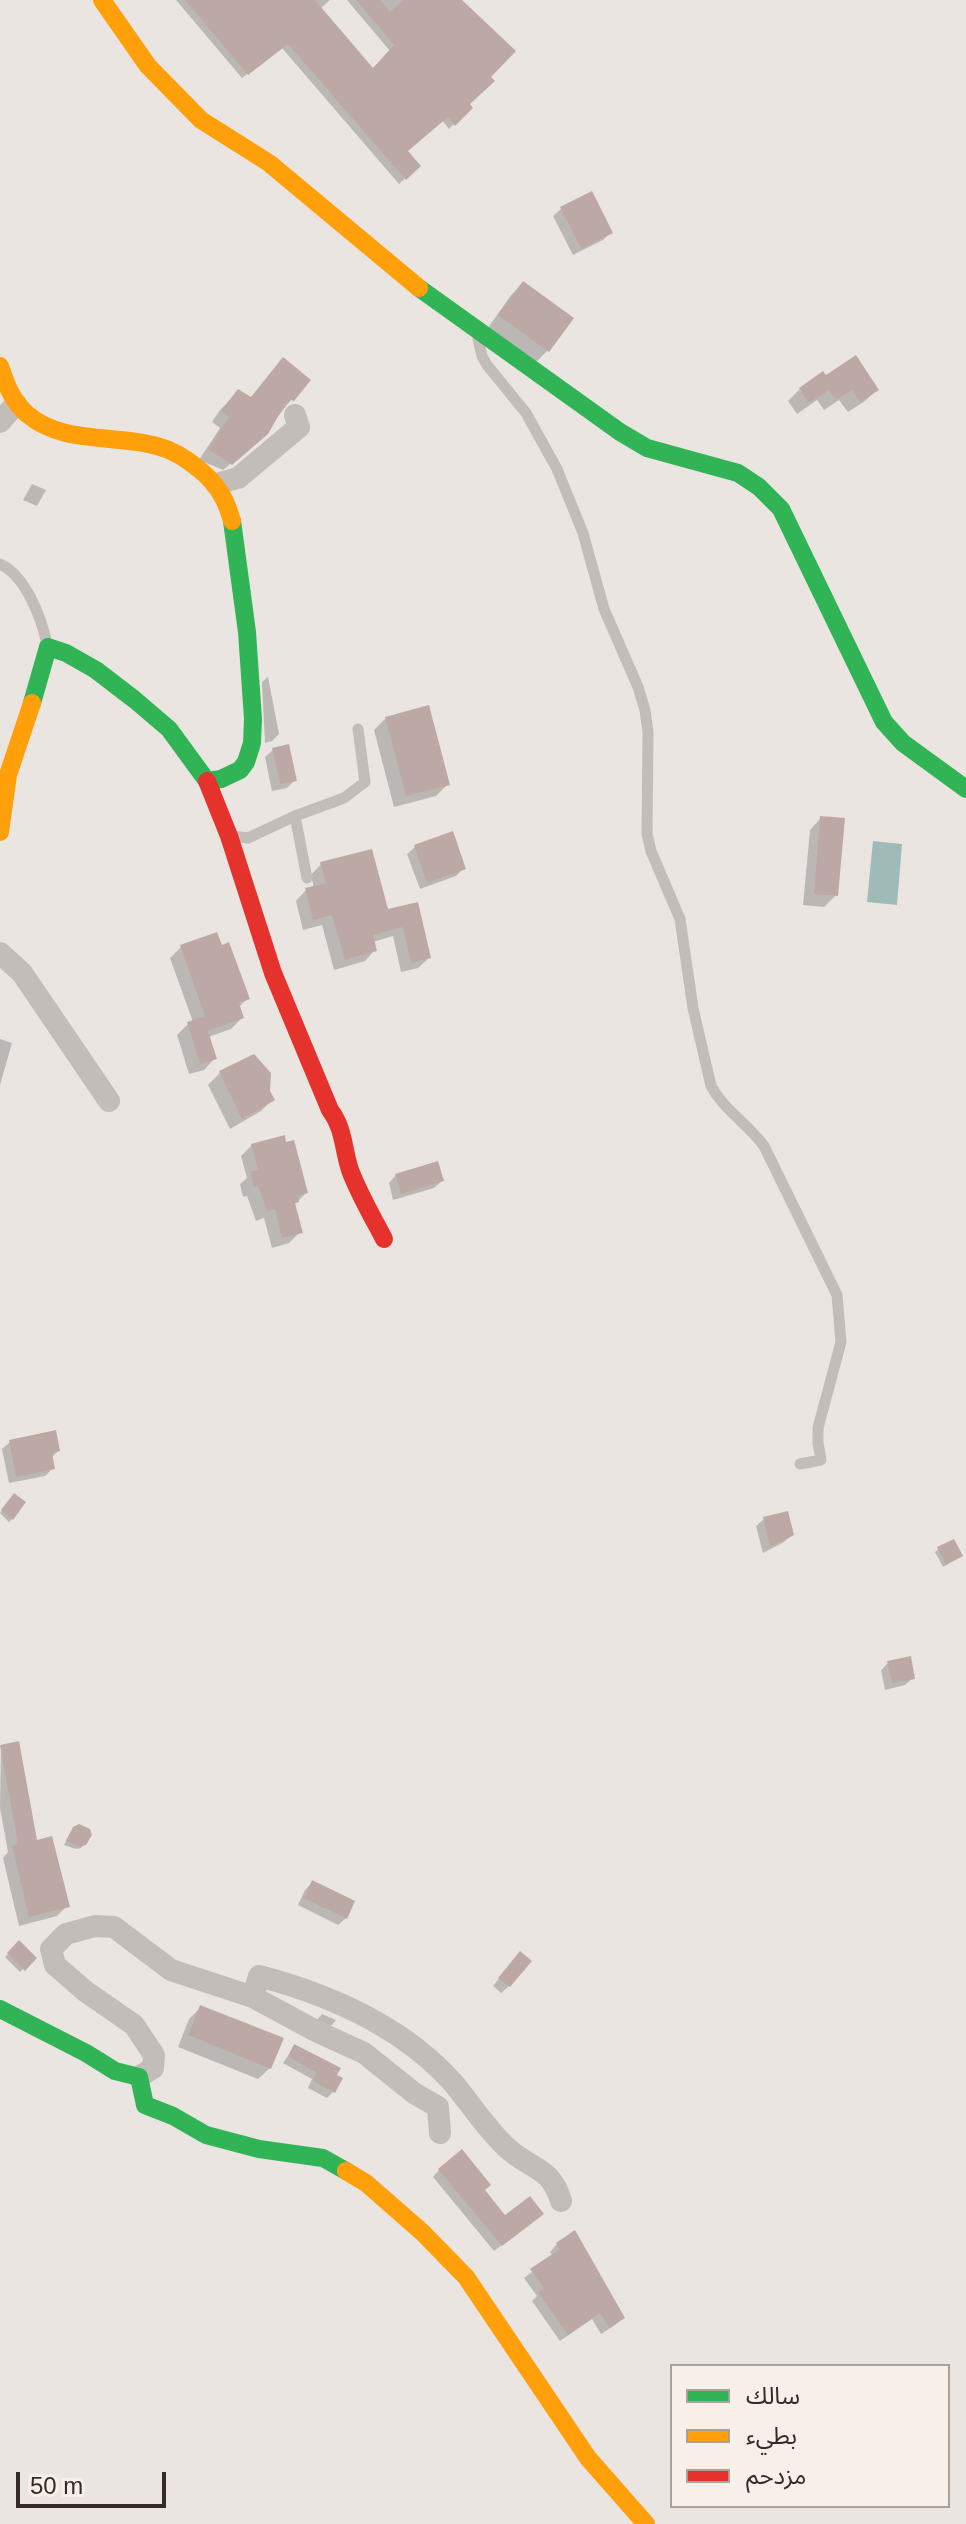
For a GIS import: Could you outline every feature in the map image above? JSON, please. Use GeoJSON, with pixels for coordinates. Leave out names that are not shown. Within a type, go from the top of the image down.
{"type":"FeatureCollection","features":[{"type":"Feature","properties":{"kind":"street"},"geometry":{"type":"LineString","coordinates":[[102,0],[148,66],[201,120],[269,163],[422,292],[481,331],[581,406],[647,448],[738,473],[759,487],[781,509],[884,722],[903,743],[966,789]]}},
{"type":"Feature","properties":{"kind":"street"},"geometry":{"type":"LineString","coordinates":[[0,366],[16,404],[33,421],[61,432],[165,448],[191,463],[216,484],[229,507],[248,642],[254,742],[249,760],[232,775],[207,781]]}},
{"type":"Feature","properties":{"kind":"street"},"geometry":{"type":"LineString","coordinates":[[0,422],[16,404]]}},
{"type":"Feature","properties":{"kind":"street"},"geometry":{"type":"LineString","coordinates":[[216,484],[238,478],[299,427],[295,415]]}},
{"type":"Feature","properties":{"kind":"street"},"geometry":{"type":"LineString","coordinates":[[0,832],[2,790],[41,680],[48,647],[96,670],[169,729],[207,781],[229,836],[273,973],[330,1110],[341,1122],[348,1162],[362,1198],[384,1239]]}},
{"type":"Feature","properties":{"kind":"street"},"geometry":{"type":"LineString","coordinates":[[0,953],[22,973],[109,1101]]}},
{"type":"Feature","properties":{"kind":"street"},"geometry":{"type":"LineString","coordinates":[[0,2009],[35,2030],[81,2050],[124,2077],[139,2077],[153,2068],[154,2055],[134,2025],[85,1991],[55,1965],[51,1949],[66,1934],[95,1926],[114,1927],[171,1970],[253,1997],[364,2053],[414,2093],[438,2107],[440,2133]]}},
{"type":"Feature","properties":{"kind":"street"},"geometry":{"type":"LineString","coordinates":[[253,1997],[259,1976],[305,1988],[388,2029],[447,2077],[507,2148],[548,2174],[557,2186],[561,2201]]}},
{"type":"Feature","properties":{"kind":"street"},"geometry":{"type":"LineString","coordinates":[[139,2077],[145,2105],[173,2116],[206,2135],[259,2149],[323,2158],[366,2183],[423,2233],[466,2277],[588,2458],[646,2524]]}},
{"type":"Feature","properties":{"kind":"lane"},"geometry":{"type":"LineString","coordinates":[[481,331],[478,339],[482,356],[526,413],[557,469],[583,533],[604,609],[638,687],[648,732],[647,834],[651,851],[680,919],[693,1008],[711,1086],[717,1097],[764,1146],[837,1295],[841,1342],[818,1428],[821,1460],[800,1464]]}},
{"type":"Feature","properties":{"kind":"lane"},"geometry":{"type":"LineString","coordinates":[[0,564],[7,567],[26,590],[48,647]]}},
{"type":"Feature","properties":{"kind":"lane"},"geometry":{"type":"LineString","coordinates":[[229,836],[248,838],[344,798],[365,782],[358,729]]}},
{"type":"Feature","properties":{"kind":"lane"},"geometry":{"type":"LineString","coordinates":[[295,816],[307,878]]}},
{"type":"Feature","properties":{"kind":"water"},"geometry":{"type":"Polygon","coordinates":[[[873,841],[902,844],[897,905],[867,902],[873,841]]]}},
{"type":"Feature","properties":{"kind":"building"},"geometry":{"type":"Polygon","coordinates":[[[185,0],[315,0],[373,68],[394,45],[356,0],[380,0],[390,12],[403,0],[462,0],[516,51],[491,77],[495,81],[470,104],[473,108],[455,126],[448,117],[408,151],[421,166],[406,180],[288,44],[248,75],[185,0]]]}},
{"type":"Feature","properties":{"kind":"building"},"geometry":{"type":"Polygon","coordinates":[[[592,191],[613,233],[581,249],[560,207],[592,191]]]}},
{"type":"Feature","properties":{"kind":"building"},"geometry":{"type":"Polygon","coordinates":[[[523,281],[574,318],[549,352],[498,315],[523,281]]]}},
{"type":"Feature","properties":{"kind":"building"},"geometry":{"type":"Polygon","coordinates":[[[856,355],[879,390],[860,402],[852,390],[836,400],[829,390],[809,403],[799,388],[823,371],[826,375],[856,355]]]}},
{"type":"Feature","properties":{"kind":"building"},"geometry":{"type":"Polygon","coordinates":[[[283,357],[311,380],[294,401],[284,406],[268,434],[232,465],[208,449],[229,417],[221,411],[238,389],[251,397],[283,357]]]}},
{"type":"Feature","properties":{"kind":"building"},"geometry":{"type":"Polygon","coordinates":[[[429,705],[450,785],[406,796],[385,717],[429,705]]]}},
{"type":"Feature","properties":{"kind":"building"},"geometry":{"type":"Polygon","coordinates":[[[289,744],[297,781],[280,784],[272,748],[289,744]]]}},
{"type":"Feature","properties":{"kind":"building"},"geometry":{"type":"Polygon","coordinates":[[[820,816],[845,818],[838,896],[814,894],[820,816]]]}},
{"type":"Feature","properties":{"kind":"building"},"geometry":{"type":"Polygon","coordinates":[[[453,831],[466,869],[427,883],[414,845],[453,831]]]}},
{"type":"Feature","properties":{"kind":"building"},"geometry":{"type":"Polygon","coordinates":[[[372,849],[388,909],[418,902],[431,958],[411,963],[403,927],[373,935],[377,951],[345,960],[332,915],[313,920],[305,888],[326,883],[320,862],[372,849]]]}},
{"type":"Feature","properties":{"kind":"building"},"geometry":{"type":"Polygon","coordinates":[[[217,932],[222,945],[229,942],[250,999],[239,1003],[244,1018],[208,1031],[217,1059],[200,1064],[187,1022],[205,1016],[180,945],[217,932]]]}},
{"type":"Feature","properties":{"kind":"building"},"geometry":{"type":"Polygon","coordinates":[[[254,1054],[271,1073],[270,1091],[275,1100],[242,1119],[219,1071],[254,1054]]]}},
{"type":"Feature","properties":{"kind":"building"},"geometry":{"type":"Polygon","coordinates":[[[285,1135],[286,1142],[294,1140],[308,1193],[298,1196],[299,1202],[295,1203],[303,1233],[282,1238],[275,1209],[267,1211],[258,1186],[254,1187],[250,1171],[258,1170],[251,1144],[285,1135]]]}},
{"type":"Feature","properties":{"kind":"building"},"geometry":{"type":"Polygon","coordinates":[[[438,1161],[444,1181],[401,1194],[395,1174],[438,1161]]]}},
{"type":"Feature","properties":{"kind":"building"},"geometry":{"type":"Polygon","coordinates":[[[56,1430],[60,1451],[52,1453],[55,1469],[16,1477],[9,1440],[56,1430]]]}},
{"type":"Feature","properties":{"kind":"building"},"geometry":{"type":"Polygon","coordinates":[[[14,1493],[26,1502],[13,1520],[1,1510],[14,1493]]]}},
{"type":"Feature","properties":{"kind":"building"},"geometry":{"type":"Polygon","coordinates":[[[788,1511],[794,1535],[770,1547],[763,1517],[788,1511]]]}},
{"type":"Feature","properties":{"kind":"building"},"geometry":{"type":"Polygon","coordinates":[[[954,1539],[963,1556],[946,1565],[937,1547],[954,1539]]]}},
{"type":"Feature","properties":{"kind":"building"},"geometry":{"type":"Polygon","coordinates":[[[911,1656],[915,1679],[892,1683],[887,1661],[911,1656]]]}},
{"type":"Feature","properties":{"kind":"building"},"geometry":{"type":"Polygon","coordinates":[[[19,1741],[37,1840],[52,1836],[70,1907],[29,1917],[12,1846],[18,1844],[0,1745],[19,1741]]]}},
{"type":"Feature","properties":{"kind":"building"},"geometry":{"type":"Polygon","coordinates":[[[79,1824],[90,1829],[92,1835],[86,1845],[80,1847],[66,1841],[73,1827],[79,1824]]]}},
{"type":"Feature","properties":{"kind":"building"},"geometry":{"type":"Polygon","coordinates":[[[312,1880],[355,1901],[347,1919],[304,1898],[312,1880]]]}},
{"type":"Feature","properties":{"kind":"building"},"geometry":{"type":"Polygon","coordinates":[[[19,1940],[37,1958],[25,1971],[7,1953],[19,1940]]]}},
{"type":"Feature","properties":{"kind":"building"},"geometry":{"type":"Polygon","coordinates":[[[520,1951],[532,1961],[510,1987],[498,1978],[520,1951]]]}},
{"type":"Feature","properties":{"kind":"building"},"geometry":{"type":"Polygon","coordinates":[[[200,2005],[284,2038],[271,2069],[188,2035],[200,2005]]]}},
{"type":"Feature","properties":{"kind":"building"},"geometry":{"type":"Polygon","coordinates":[[[294,2044],[341,2068],[337,2075],[343,2078],[335,2093],[313,2081],[317,2073],[288,2056],[294,2044]]]}},
{"type":"Feature","properties":{"kind":"building"},"geometry":{"type":"Polygon","coordinates":[[[462,2149],[491,2185],[485,2190],[505,2215],[530,2196],[544,2214],[502,2246],[438,2169],[462,2149]]]}},
{"type":"Feature","properties":{"kind":"building"},"geometry":{"type":"Polygon","coordinates":[[[575,2230],[625,2318],[609,2328],[600,2313],[568,2335],[538,2292],[544,2288],[530,2269],[560,2249],[556,2243],[575,2230]]]}},
{"type":"Feature","properties":{"kind":"traffic: fast"},"geometry":{"type":"LineString","coordinates":[[419,288],[620,432],[647,448],[738,473],[759,487],[781,509],[884,722],[903,743],[966,789]]}},
{"type":"Feature","properties":{"kind":"traffic: fast"},"geometry":{"type":"LineString","coordinates":[[32,703],[48,647],[96,670],[135,700],[169,729],[207,781],[221,779],[240,770],[252,743],[253,719],[247,632],[232,521]]}},
{"type":"Feature","properties":{"kind":"traffic: fast"},"geometry":{"type":"LineString","coordinates":[[0,2009],[115,2071],[139,2077],[145,2105],[173,2116],[206,2135],[259,2149],[323,2158],[346,2171]]}},
{"type":"Feature","properties":{"kind":"traffic: slow"},"geometry":{"type":"LineString","coordinates":[[102,0],[148,66],[201,120],[269,163],[419,288]]}},
{"type":"Feature","properties":{"kind":"traffic: slow"},"geometry":{"type":"LineString","coordinates":[[0,366],[17,404],[41,424],[73,435],[141,442],[169,450],[206,475],[216,486],[232,521]]}},
{"type":"Feature","properties":{"kind":"traffic: slow"},"geometry":{"type":"LineString","coordinates":[[0,832],[8,775],[32,703]]}},
{"type":"Feature","properties":{"kind":"traffic: slow"},"geometry":{"type":"LineString","coordinates":[[346,2171],[366,2183],[423,2233],[466,2277],[588,2458],[646,2524]]}},
{"type":"Feature","properties":{"kind":"traffic: jam"},"geometry":{"type":"LineString","coordinates":[[207,781],[229,836],[273,973],[338,1124],[354,1179],[384,1239]]}}]}
